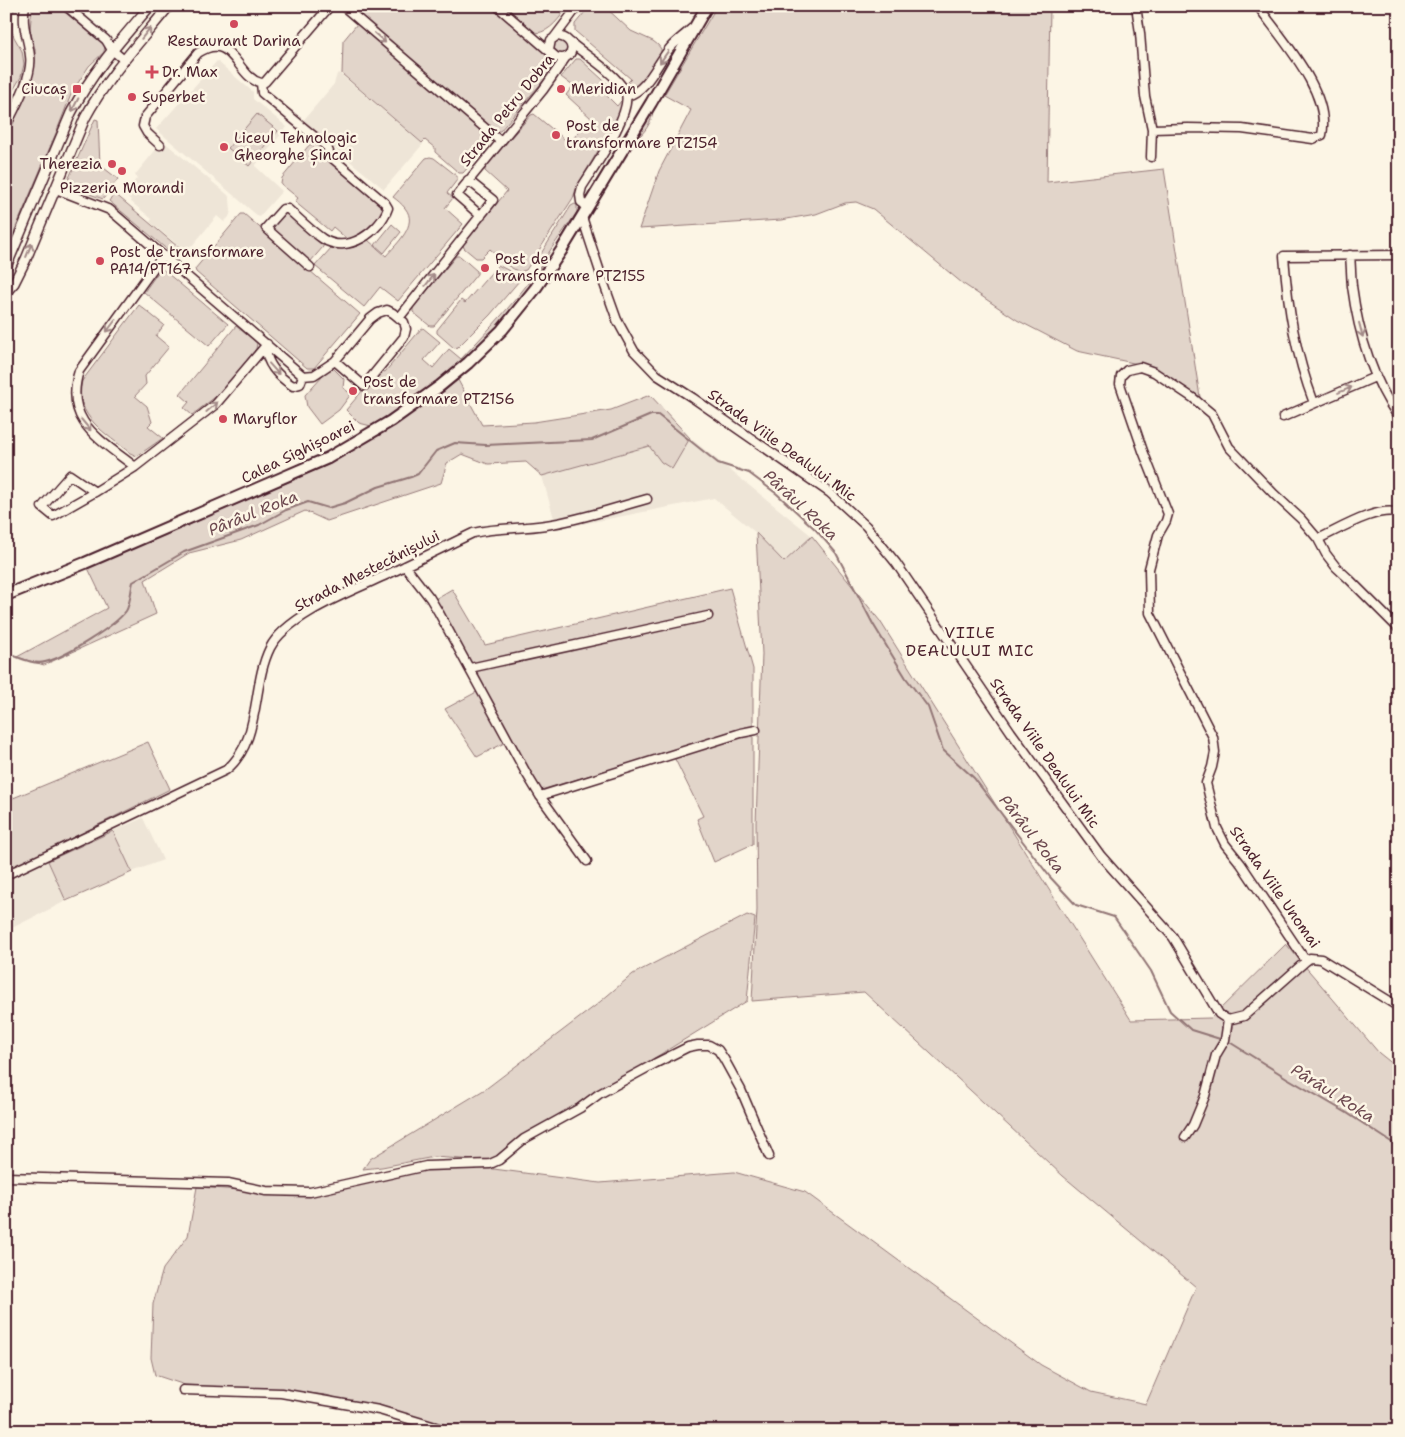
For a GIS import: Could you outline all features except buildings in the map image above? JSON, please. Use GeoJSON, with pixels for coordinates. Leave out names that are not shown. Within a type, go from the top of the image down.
{"type":"FeatureCollection","features":[{"type":"Feature","properties":{"kind":"main road","name":"Calea Sighișoarei"},"geometry":{"type":"LineString","coordinates":[[6,595],[328,458],[385,425],[440,386],[468,363],[502,330],[535,289],[582,217],[707,6]]}},
{"type":"Feature","properties":{"kind":"street"},"geometry":{"type":"LineString","coordinates":[[6,126],[23,90],[30,68],[23,19],[25,6]]}},
{"type":"Feature","properties":{"kind":"street"},"geometry":{"type":"LineString","coordinates":[[66,6],[106,40],[112,50],[124,60]]}},
{"type":"Feature","properties":{"kind":"street"},"geometry":{"type":"LineString","coordinates":[[6,267],[71,113],[83,90],[112,50],[150,6]]}},
{"type":"Feature","properties":{"kind":"street"},"geometry":{"type":"LineString","coordinates":[[6,292],[14,283],[26,259],[85,118],[96,97],[169,6]]}},
{"type":"Feature","properties":{"kind":"street"},"geometry":{"type":"LineString","coordinates":[[343,6],[500,141]]}},
{"type":"Feature","properties":{"kind":"street"},"geometry":{"type":"LineString","coordinates":[[497,6],[556,57],[561,59],[566,57],[572,51],[571,43]]}},
{"type":"Feature","properties":{"kind":"street"},"geometry":{"type":"LineString","coordinates":[[549,50],[550,43],[578,6]]}},
{"type":"Feature","properties":{"kind":"street"},"geometry":{"type":"LineString","coordinates":[[1136,6],[1145,96],[1152,129],[1151,156]]}},
{"type":"Feature","properties":{"kind":"street"},"geometry":{"type":"LineString","coordinates":[[1152,129],[1242,129],[1312,139],[1322,135],[1324,126],[1319,98],[1301,65],[1258,6]]}},
{"type":"Feature","properties":{"kind":"street"},"geometry":{"type":"LineString","coordinates":[[160,145],[147,133],[143,126],[145,117],[198,53],[207,47],[221,47],[258,83],[265,82],[328,7]]}},
{"type":"Feature","properties":{"kind":"street"},"geometry":{"type":"LineString","coordinates":[[627,96],[634,94],[643,85],[672,46],[697,22]]}},
{"type":"Feature","properties":{"kind":"street"},"geometry":{"type":"LineString","coordinates":[[554,38],[560,36],[571,43],[616,80],[627,96],[622,120],[582,187],[581,202],[588,207]]}},
{"type":"Feature","properties":{"kind":"street","name":"Strada Petru Dobra"},"geometry":{"type":"LineString","coordinates":[[481,216],[457,195],[532,103],[566,57]]}},
{"type":"Feature","properties":{"kind":"street"},"geometry":{"type":"LineString","coordinates":[[261,83],[262,93],[327,147],[331,157],[385,203],[388,208],[368,236],[338,245],[324,240],[288,209],[283,209],[266,228],[310,267]]}},
{"type":"Feature","properties":{"kind":"street"},"geometry":{"type":"LineString","coordinates":[[42,183],[50,178],[55,188],[102,205],[110,210],[303,376],[314,375],[335,361],[370,319],[378,313],[387,310],[404,322],[406,329],[404,337],[364,386],[335,361]]}},
{"type":"Feature","properties":{"kind":"street","name":"Strada Petru Dobra"},"geometry":{"type":"LineString","coordinates":[[399,318],[493,200],[468,180]]}},
{"type":"Feature","properties":{"kind":"street"},"geometry":{"type":"LineString","coordinates":[[42,183],[47,194],[55,188]]}},
{"type":"Feature","properties":{"kind":"street","name":"Strada Viile Dealului Mic"},"geometry":{"type":"LineString","coordinates":[[582,217],[617,320],[634,351],[657,375],[830,493],[866,526],[896,563],[1011,732],[1101,856],[1173,937],[1219,1014],[1228,1020]]}},
{"type":"Feature","properties":{"kind":"street"},"geometry":{"type":"LineString","coordinates":[[1350,255],[1357,317],[1375,377],[1390,406],[1399,418]]}},
{"type":"Feature","properties":{"kind":"street"},"geometry":{"type":"LineString","coordinates":[[1314,403],[1295,341],[1287,299],[1284,256],[1399,255]]}},
{"type":"Feature","properties":{"kind":"street"},"geometry":{"type":"LineString","coordinates":[[135,467],[84,424],[77,408],[76,388],[79,371],[84,363],[164,256]]}},
{"type":"Feature","properties":{"kind":"street"},"geometry":{"type":"LineString","coordinates":[[267,344],[265,352],[267,361],[287,382],[294,386],[300,384],[303,376]]}},
{"type":"Feature","properties":{"kind":"street"},"geometry":{"type":"LineString","coordinates":[[95,492],[70,475],[42,507],[53,516],[95,492],[135,467],[216,404],[267,344]]}},
{"type":"Feature","properties":{"kind":"street","name":"Strada Viile Unomai"},"geometry":{"type":"LineString","coordinates":[[1318,539],[1301,519],[1229,447],[1212,414],[1193,398],[1154,372],[1140,367],[1127,370],[1121,376],[1120,384],[1142,451],[1168,514],[1158,535],[1149,569],[1150,613],[1213,737],[1215,752],[1206,783],[1217,828],[1225,844],[1241,864],[1306,961],[1310,958],[1321,959],[1399,1007]]}},
{"type":"Feature","properties":{"kind":"street"},"geometry":{"type":"LineString","coordinates":[[1283,417],[1375,377]]}},
{"type":"Feature","properties":{"kind":"street","name":"Strada Mestecănișului"},"geometry":{"type":"LineString","coordinates":[[6,875],[231,766],[241,755],[250,732],[262,672],[270,647],[300,618],[311,611],[480,531],[562,522],[647,499]]}},
{"type":"Feature","properties":{"kind":"street"},"geometry":{"type":"LineString","coordinates":[[1399,513],[1386,512],[1370,515],[1318,539],[1336,567],[1399,629]]}},
{"type":"Feature","properties":{"kind":"street"},"geometry":{"type":"LineString","coordinates":[[405,566],[430,598],[540,796],[587,861]]}},
{"type":"Feature","properties":{"kind":"street"},"geometry":{"type":"LineString","coordinates":[[470,668],[708,616]]}},
{"type":"Feature","properties":{"kind":"street"},"geometry":{"type":"LineString","coordinates":[[540,796],[756,730]]}},
{"type":"Feature","properties":{"kind":"street"},"geometry":{"type":"LineString","coordinates":[[1185,1137],[1193,1125],[1205,1096],[1216,1055],[1225,1040],[1228,1020],[1244,1016],[1306,961]]}},
{"type":"Feature","properties":{"kind":"street"},"geometry":{"type":"LineString","coordinates":[[6,1177],[228,1183],[266,1191],[310,1192],[426,1166],[490,1164],[530,1136],[580,1108],[599,1094],[656,1062],[688,1047],[698,1045],[709,1045],[718,1050],[724,1059],[769,1156]]}},
{"type":"Feature","properties":{"kind":"street"},"geometry":{"type":"LineString","coordinates":[[182,1390],[281,1392],[379,1410],[449,1431]]}},
{"type":"Feature","properties":{"kind":"shaded area"},"geometry":{"type":"Polygon","coordinates":[[[6,6],[15,6],[12,15],[12,31],[22,51],[24,64],[21,77],[6,102],[6,6]]]}},
{"type":"Feature","properties":{"kind":"shaded area"},"geometry":{"type":"Polygon","coordinates":[[[32,6],[57,6],[105,45],[104,52],[89,66],[72,92],[6,251],[6,140],[27,91],[35,63],[35,49],[30,30],[32,6]]]}},
{"type":"Feature","properties":{"kind":"shaded area"},"geometry":{"type":"Polygon","coordinates":[[[348,6],[491,6],[556,60],[557,65],[500,131],[496,131],[348,6]]]}},
{"type":"Feature","properties":{"kind":"shaded area"},"geometry":{"type":"Polygon","coordinates":[[[505,6],[568,6],[551,27],[536,33],[505,6]]]}},
{"type":"Feature","properties":{"kind":"shaded area"},"geometry":{"type":"Polygon","coordinates":[[[590,6],[604,6],[631,31],[653,41],[661,49],[661,55],[642,84],[632,90],[628,82],[631,79],[575,31],[575,24],[590,6]]]}},
{"type":"Feature","properties":{"kind":"shaded area"},"geometry":{"type":"Polygon","coordinates":[[[717,6],[1050,6],[1047,182],[1164,169],[1200,397],[1152,367],[1077,351],[1017,320],[962,283],[873,209],[856,202],[845,203],[816,214],[781,220],[639,229],[659,171],[691,110],[664,95],[717,6]]]}},
{"type":"Feature","properties":{"kind":"shaded area"},"geometry":{"type":"Polygon","coordinates":[[[357,24],[490,138],[491,141],[463,173],[459,173],[435,152],[435,148],[425,140],[422,143],[342,74],[343,41],[357,24]]]}},
{"type":"Feature","properties":{"kind":"shaded area"},"geometry":{"type":"Polygon","coordinates":[[[556,40],[563,40],[569,48],[565,55],[559,54],[554,50],[554,42],[556,40]]]}},
{"type":"Feature","properties":{"kind":"shaded area"},"geometry":{"type":"Polygon","coordinates":[[[576,59],[580,59],[613,89],[607,96],[617,106],[621,101],[622,104],[617,119],[577,186],[573,198],[526,270],[519,272],[496,259],[498,256],[490,249],[481,258],[476,258],[463,245],[507,191],[485,171],[485,167],[531,115],[534,114],[569,143],[591,118],[566,95],[573,86],[561,77],[576,59]]]}},
{"type":"Feature","properties":{"kind":"shaded area","name":"Liceul Tehnologic Gheorghe Șincai"},"geometry":{"type":"Polygon","coordinates":[[[217,61],[253,92],[253,99],[287,127],[255,166],[282,191],[259,217],[156,129],[217,61]]]}},
{"type":"Feature","properties":{"kind":"shaded area"},"geometry":{"type":"Polygon","coordinates":[[[339,73],[423,144],[384,189],[302,122],[334,84],[339,73]]]}},
{"type":"Feature","properties":{"kind":"shaded area"},"geometry":{"type":"Polygon","coordinates":[[[653,109],[647,127],[633,141],[653,109]]]}},
{"type":"Feature","properties":{"kind":"shaded area"},"geometry":{"type":"Polygon","coordinates":[[[257,114],[278,131],[249,166],[228,148],[257,114]]]}},
{"type":"Feature","properties":{"kind":"shaded area"},"geometry":{"type":"Polygon","coordinates":[[[95,119],[98,120],[100,165],[118,179],[103,199],[70,187],[68,180],[95,119]]]}},
{"type":"Feature","properties":{"kind":"shaded area"},"geometry":{"type":"Polygon","coordinates":[[[163,141],[228,195],[230,199],[231,211],[229,217],[224,222],[217,216],[192,246],[185,251],[150,222],[152,219],[124,194],[137,178],[135,175],[163,141]]]}},
{"type":"Feature","properties":{"kind":"shaded area"},"geometry":{"type":"Polygon","coordinates":[[[310,144],[385,207],[385,210],[364,235],[347,239],[333,227],[330,231],[295,202],[298,198],[281,184],[282,178],[310,144]]]}},
{"type":"Feature","properties":{"kind":"shaded area"},"geometry":{"type":"Polygon","coordinates":[[[430,157],[457,176],[457,180],[447,193],[453,198],[445,208],[463,224],[398,301],[380,287],[364,307],[315,266],[332,247],[350,248],[368,240],[386,256],[404,234],[409,221],[409,214],[405,208],[393,197],[426,158],[430,157]]]}},
{"type":"Feature","properties":{"kind":"shaded area"},"geometry":{"type":"Polygon","coordinates":[[[114,193],[184,252],[180,257],[176,257],[109,201],[114,193]]]}},
{"type":"Feature","properties":{"kind":"shaded area"},"geometry":{"type":"Polygon","coordinates":[[[577,205],[577,212],[526,291],[476,348],[443,376],[371,426],[359,423],[346,410],[380,370],[385,372],[423,328],[440,342],[424,360],[433,368],[449,349],[461,359],[524,289],[542,263],[537,260],[571,206],[577,205]]]}},
{"type":"Feature","properties":{"kind":"shaded area"},"geometry":{"type":"Polygon","coordinates":[[[289,212],[323,240],[323,247],[310,262],[271,229],[285,213],[289,212]]]}},
{"type":"Feature","properties":{"kind":"shaded area"},"geometry":{"type":"Polygon","coordinates":[[[241,214],[244,214],[360,314],[314,368],[307,368],[196,272],[195,269],[241,214]]]}},
{"type":"Feature","properties":{"kind":"shaded area"},"geometry":{"type":"Polygon","coordinates":[[[392,224],[401,232],[384,253],[375,245],[392,224]]]}},
{"type":"Feature","properties":{"kind":"shaded area"},"geometry":{"type":"Polygon","coordinates":[[[456,256],[460,256],[477,271],[477,274],[434,326],[430,326],[413,312],[413,308],[456,256]]]}},
{"type":"Feature","properties":{"kind":"shaded area"},"geometry":{"type":"Polygon","coordinates":[[[498,265],[517,275],[519,281],[490,315],[458,347],[454,348],[437,333],[437,330],[461,300],[465,303],[498,265]]]}},
{"type":"Feature","properties":{"kind":"shaded area"},"geometry":{"type":"Polygon","coordinates":[[[161,268],[228,324],[209,346],[144,292],[161,268]]]}},
{"type":"Feature","properties":{"kind":"shaded area"},"geometry":{"type":"Polygon","coordinates":[[[139,305],[164,325],[156,336],[169,347],[145,376],[146,384],[135,396],[147,406],[152,422],[148,426],[163,438],[137,456],[130,453],[94,423],[82,404],[81,393],[82,381],[139,305]]]}},
{"type":"Feature","properties":{"kind":"shaded area"},"geometry":{"type":"Polygon","coordinates":[[[236,326],[257,343],[256,349],[219,394],[192,415],[184,408],[189,402],[180,394],[236,326]]]}},
{"type":"Feature","properties":{"kind":"shaded area"},"geometry":{"type":"Polygon","coordinates":[[[331,366],[344,379],[343,388],[351,394],[339,410],[320,424],[307,407],[305,395],[331,366]]]}},
{"type":"Feature","properties":{"kind":"shaded area"},"geometry":{"type":"Polygon","coordinates":[[[458,380],[482,425],[534,422],[611,410],[650,395],[690,438],[672,469],[661,462],[649,446],[542,476],[526,462],[488,464],[462,454],[447,463],[441,483],[327,521],[305,511],[241,540],[189,553],[145,580],[156,614],[44,665],[17,657],[107,608],[88,568],[330,464],[395,425],[458,380]]]}},
{"type":"Feature","properties":{"kind":"shaded area"},"geometry":{"type":"Polygon","coordinates":[[[690,438],[812,536],[784,562],[756,533],[714,498],[557,529],[542,476],[650,446],[661,461],[672,469],[690,438]]]}},
{"type":"Feature","properties":{"kind":"shaded area"},"geometry":{"type":"Polygon","coordinates":[[[756,533],[784,562],[812,536],[880,621],[1131,1020],[1211,1018],[1286,944],[1379,1053],[1399,1069],[1399,1431],[451,1431],[326,1395],[281,1390],[185,1385],[155,1375],[151,1358],[153,1304],[163,1269],[188,1236],[197,1187],[282,1193],[357,1184],[433,1169],[486,1168],[600,1183],[734,1172],[805,1192],[1041,1365],[1091,1392],[1146,1404],[1196,1287],[1063,1176],[864,992],[752,1001],[757,910],[756,823],[762,654],[756,533]]]}},
{"type":"Feature","properties":{"kind":"shaded area"},"geometry":{"type":"Polygon","coordinates":[[[730,588],[753,669],[753,844],[714,862],[697,819],[703,816],[671,751],[541,790],[512,739],[477,757],[445,709],[484,688],[435,599],[452,589],[485,645],[730,588]]]}},
{"type":"Feature","properties":{"kind":"shaded area"},"geometry":{"type":"Polygon","coordinates":[[[148,742],[170,789],[6,871],[6,801],[148,742]]]}},
{"type":"Feature","properties":{"kind":"shaded area"},"geometry":{"type":"Polygon","coordinates":[[[143,818],[163,860],[132,872],[113,831],[143,818]]]}},
{"type":"Feature","properties":{"kind":"shaded area"},"geometry":{"type":"Polygon","coordinates":[[[113,831],[132,872],[66,901],[48,861],[113,831]]]}},
{"type":"Feature","properties":{"kind":"shaded area"},"geometry":{"type":"Polygon","coordinates":[[[48,861],[66,901],[6,931],[6,882],[48,861]]]}},
{"type":"Feature","properties":{"kind":"shaded area"},"geometry":{"type":"Polygon","coordinates":[[[747,915],[755,918],[747,1001],[490,1161],[434,1157],[363,1169],[370,1159],[487,1088],[595,1006],[633,974],[747,915]]]}},
{"type":"Feature","properties":{"kind":"waterway","name":"Pârâul Roka"},"geometry":{"type":"LineString","coordinates":[[6,657],[12,655],[28,661],[41,663],[64,654],[101,633],[126,611],[133,582],[184,552],[259,525],[286,510],[308,502],[328,508],[345,503],[378,487],[411,477],[418,474],[436,451],[455,443],[486,445],[592,440],[651,415],[658,415],[718,463],[749,473],[777,494],[816,530],[836,553],[873,624],[906,678],[928,707],[943,750],[974,778],[1050,877],[1076,905],[1114,917],[1151,971],[1170,1011],[1191,1030],[1220,1039]]}},
{"type":"Feature","properties":{"kind":"waterway","name":"Pârâul Roka"},"geometry":{"type":"LineString","coordinates":[[1231,1043],[1347,1113],[1399,1147]]}},
{"type":"Feature","properties":{"kind":"place","name":"Restaurant Darina"},"geometry":{"type":"Point","coordinates":[234,24]}},
{"type":"Feature","properties":{"kind":"place","name":"Dr. Max"},"geometry":{"type":"Point","coordinates":[152,72]}},
{"type":"Feature","properties":{"kind":"place","name":"Ciucaș"},"geometry":{"type":"Point","coordinates":[77,89]}},
{"type":"Feature","properties":{"kind":"place","name":"Meridian"},"geometry":{"type":"Point","coordinates":[561,89]}},
{"type":"Feature","properties":{"kind":"place","name":"Superbet"},"geometry":{"type":"Point","coordinates":[132,97]}},
{"type":"Feature","properties":{"kind":"place","name":"Post de transformare PTZ154"},"geometry":{"type":"Point","coordinates":[556,135]}},
{"type":"Feature","properties":{"kind":"place","name":"Liceul Tehnologic Gheorghe Șincai"},"geometry":{"type":"Point","coordinates":[224,147]}},
{"type":"Feature","properties":{"kind":"place","name":"Therezia"},"geometry":{"type":"Point","coordinates":[112,164]}},
{"type":"Feature","properties":{"kind":"place","name":"Pizzeria Morandi"},"geometry":{"type":"Point","coordinates":[122,171]}},
{"type":"Feature","properties":{"kind":"place","name":"Post de transformare PA14/PT167"},"geometry":{"type":"Point","coordinates":[100,261]}},
{"type":"Feature","properties":{"kind":"place","name":"Post de transformare PTZ155"},"geometry":{"type":"Point","coordinates":[485,268]}},
{"type":"Feature","properties":{"kind":"place","name":"Post de transformare PTZ156"},"geometry":{"type":"Point","coordinates":[353,391]}},
{"type":"Feature","properties":{"kind":"place","name":"Maryflor"},"geometry":{"type":"Point","coordinates":[223,419]}},
{"type":"Feature","properties":{"kind":"district","name":"VIILE DEALULUI MIC"},"geometry":{"type":"Point","coordinates":[970,641]}}]}
